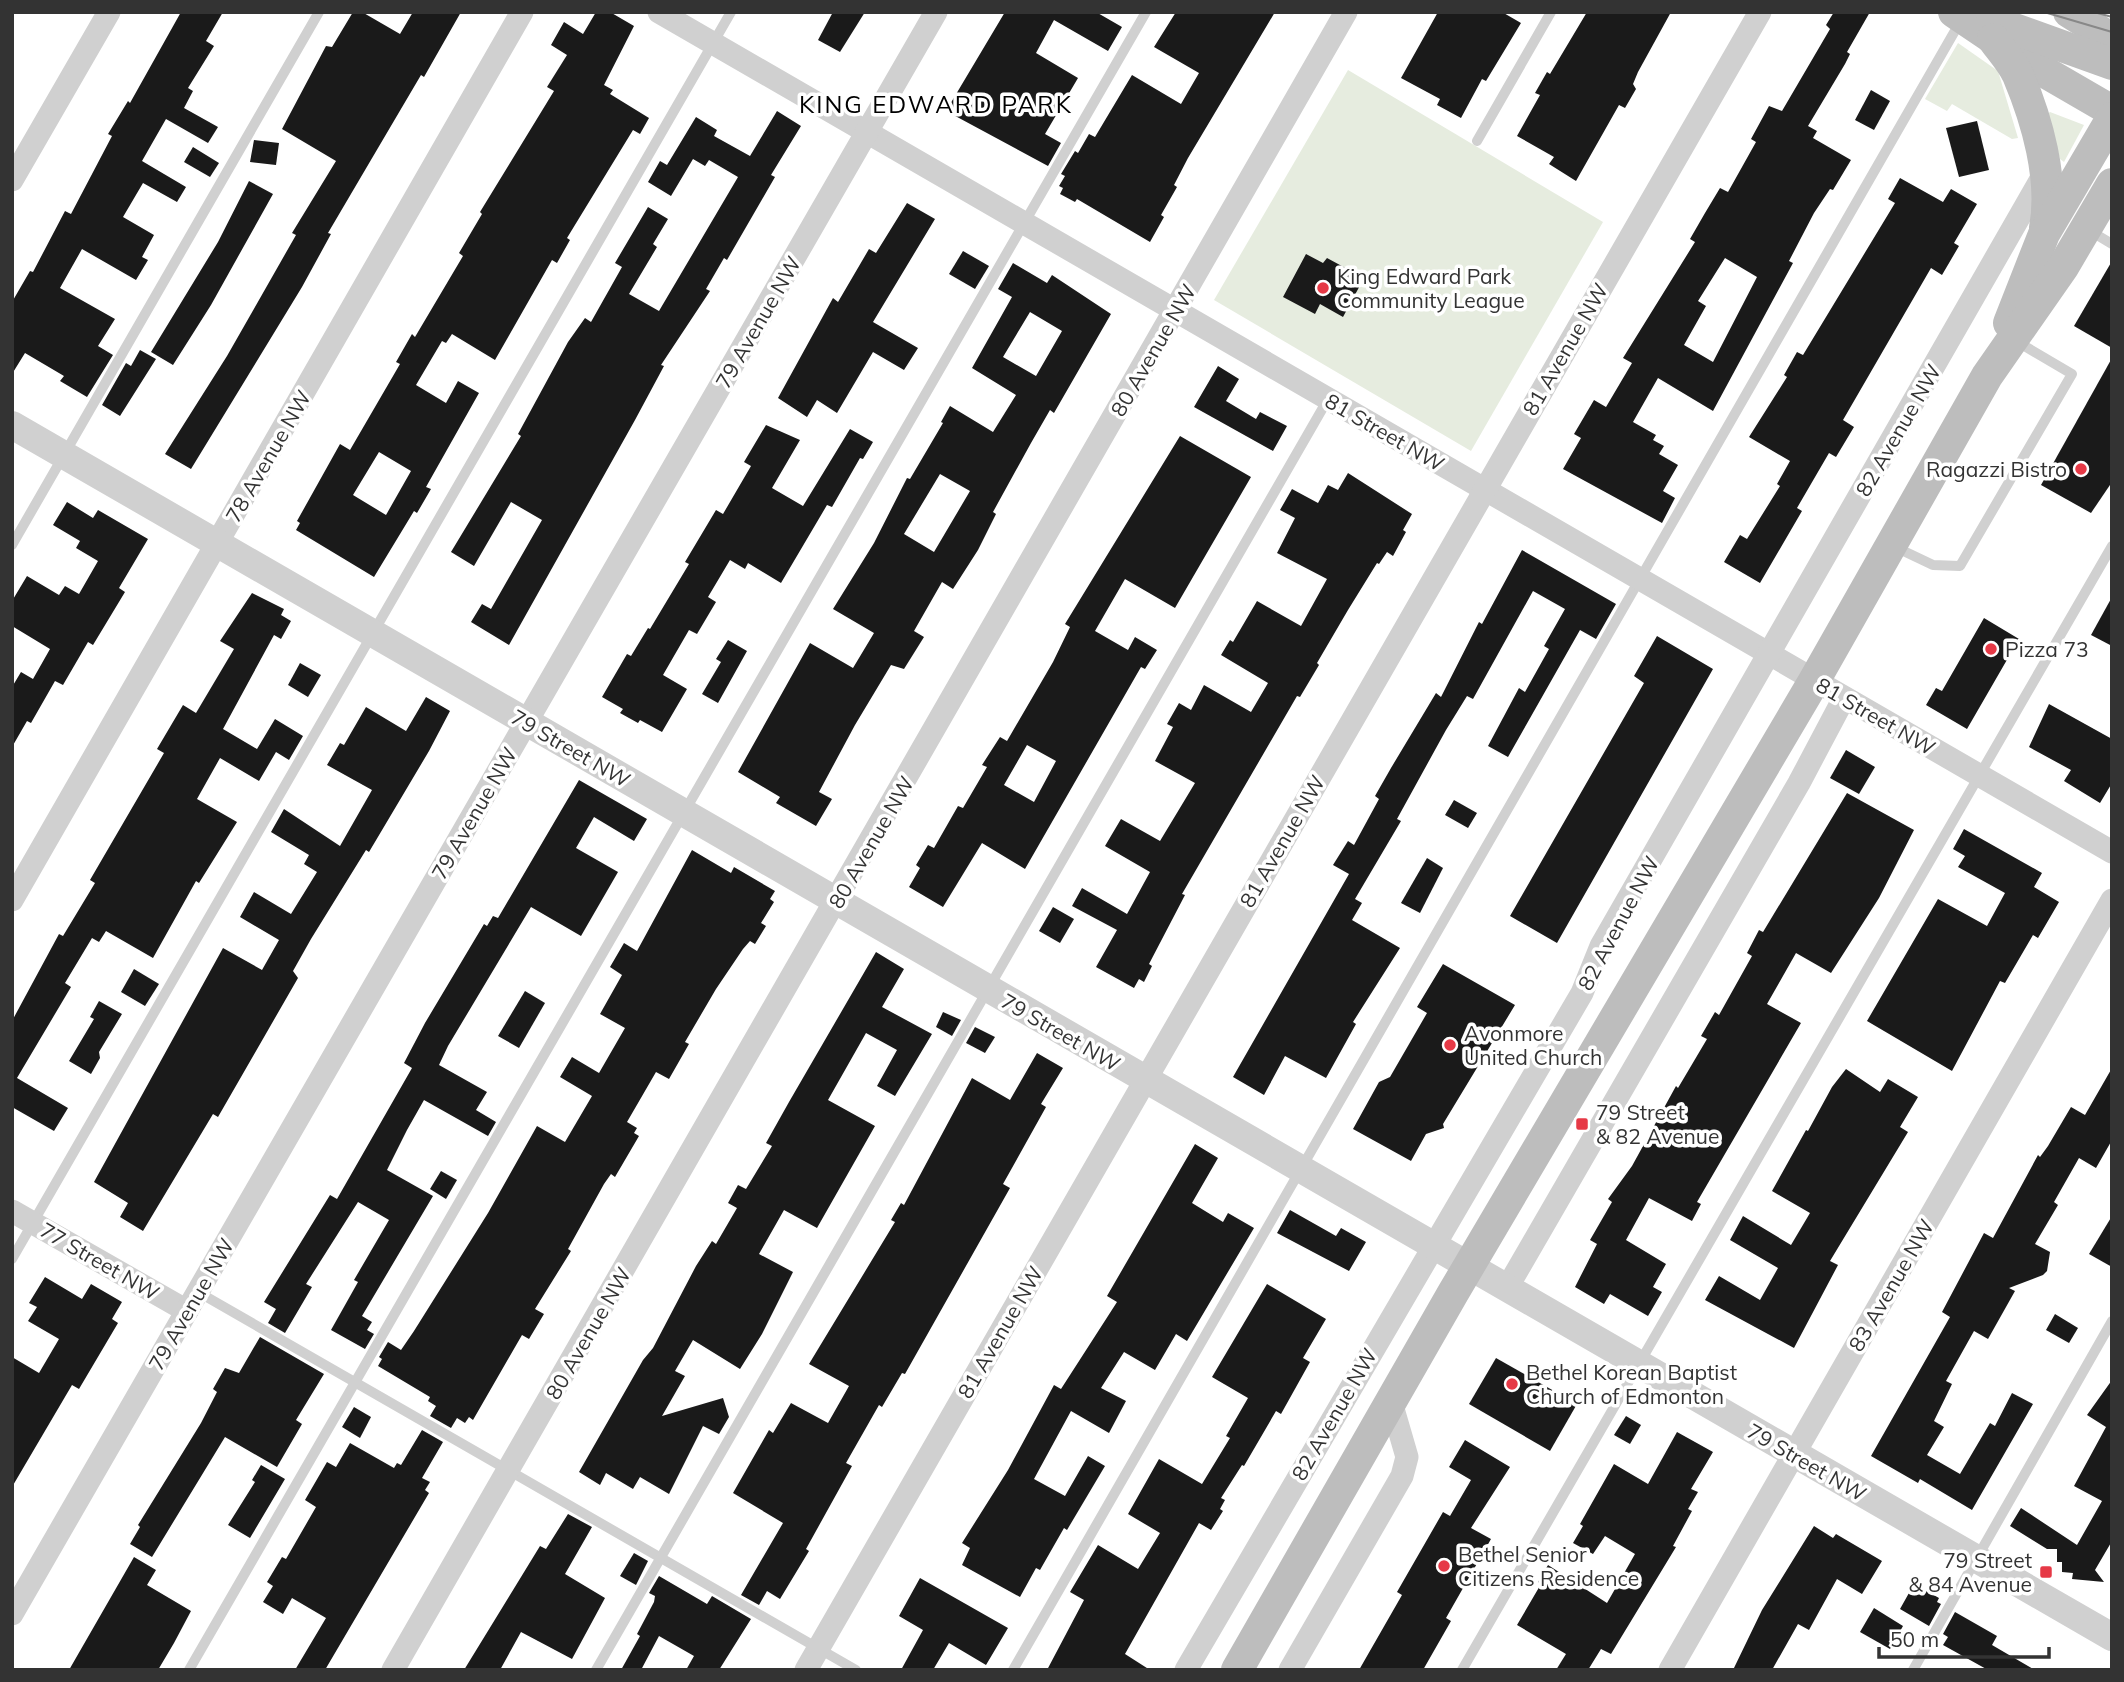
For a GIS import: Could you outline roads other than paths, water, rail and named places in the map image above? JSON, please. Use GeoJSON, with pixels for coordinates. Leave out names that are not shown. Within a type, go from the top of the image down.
{"type":"FeatureCollection","features":[{"type":"Feature","properties":{"kind":"main road"},"geometry":{"type":"LineString","coordinates":[[2069,12],[2112,39]]}},
{"type":"Feature","properties":{"kind":"main road"},"geometry":{"type":"LineString","coordinates":[[1963,14],[1993,39],[2112,111]]}},
{"type":"Feature","properties":{"kind":"main road"},"geometry":{"type":"LineString","coordinates":[[1963,14],[2112,64]]}},
{"type":"Feature","properties":{"kind":"main road"},"geometry":{"type":"LineString","coordinates":[[1993,39],[2017,72],[2039,143],[2049,210],[2044,234]]}},
{"type":"Feature","properties":{"kind":"main road","name":"82 Avenue NW"},"geometry":{"type":"LineString","coordinates":[[1987,376],[2044,234],[2112,118]]}},
{"type":"Feature","properties":{"kind":"main road","name":"82 Avenue NW"},"geometry":{"type":"LineString","coordinates":[[1237,1670],[1469,1268],[1814,681],[1987,376],[2013,339],[2099,236],[2112,184]]}},
{"type":"Feature","properties":{"kind":"street"},"geometry":{"type":"LineString","coordinates":[[12,180],[109,12]]}},
{"type":"Feature","properties":{"kind":"street","name":"78 Avenue NW"},"geometry":{"type":"LineString","coordinates":[[12,900],[522,12]]}},
{"type":"Feature","properties":{"kind":"street","name":"81 Street NW"},"geometry":{"type":"LineString","coordinates":[[659,12],[2112,852]]}},
{"type":"Feature","properties":{"kind":"street","name":"79 Avenue NW"},"geometry":{"type":"LineString","coordinates":[[12,1614],[936,12]]}},
{"type":"Feature","properties":{"kind":"street","name":"80 Avenue NW"},"geometry":{"type":"LineString","coordinates":[[393,1670],[1346,12]]}},
{"type":"Feature","properties":{"kind":"street","name":"81 Avenue NW"},"geometry":{"type":"LineString","coordinates":[[806,1670],[1760,12]]}},
{"type":"Feature","properties":{"kind":"street","name":"82 Avenue NW"},"geometry":{"type":"LineString","coordinates":[[1186,1670],[1418,1269],[1434,1247],[1582,993],[1601,946],[2045,174]]}},
{"type":"Feature","properties":{"kind":"street","name":"79 Street NW"},"geometry":{"type":"LineString","coordinates":[[12,425],[1144,1081],[2112,1637]]}},
{"type":"Feature","properties":{"kind":"street"},"geometry":{"type":"LineString","coordinates":[[1507,1288],[1799,783],[1844,698]]}},
{"type":"Feature","properties":{"kind":"street","name":"83 Avenue NW"},"geometry":{"type":"LineString","coordinates":[[1670,1670],[2112,900]]}},
{"type":"Feature","properties":{"kind":"street","name":"77 Street NW"},"geometry":{"type":"LineString","coordinates":[[12,1210],[33,1223],[193,1301]]}},
{"type":"Feature","properties":{"kind":"street","name":"82 Avenue NW"},"geometry":{"type":"LineString","coordinates":[[1290,1670],[1402,1476],[1407,1457],[1391,1402]]}},
{"type":"Feature","properties":{"kind":"lane"},"geometry":{"type":"LineString","coordinates":[[12,545],[319,12]]}},
{"type":"Feature","properties":{"kind":"lane"},"geometry":{"type":"LineString","coordinates":[[12,1259],[732,12]]}},
{"type":"Feature","properties":{"kind":"lane"},"geometry":{"type":"LineString","coordinates":[[189,1670],[1146,12]]}},
{"type":"Feature","properties":{"kind":"lane"},"geometry":{"type":"LineString","coordinates":[[1477,141],[1551,12]]}},
{"type":"Feature","properties":{"kind":"lane"},"geometry":{"type":"LineString","coordinates":[[1013,1670],[1641,580],[1963,14]]}},
{"type":"Feature","properties":{"kind":"lane"},"geometry":{"type":"LineString","coordinates":[[1891,545],[1933,565],[1960,566],[2072,374],[2013,339]]}},
{"type":"Feature","properties":{"kind":"lane"},"geometry":{"type":"LineString","coordinates":[[596,1670],[1328,400]]}},
{"type":"Feature","properties":{"kind":"lane"},"geometry":{"type":"LineString","coordinates":[[1462,1670],[2112,546]]}},
{"type":"Feature","properties":{"kind":"lane"},"geometry":{"type":"LineString","coordinates":[[193,1301],[354,1381],[856,1670]]}},
{"type":"Feature","properties":{"kind":"lane"},"geometry":{"type":"LineString","coordinates":[[1913,1670],[2112,1321]]}},
{"type":"Feature","properties":{"kind":"tram line"},"geometry":{"type":"LineString","coordinates":[[2044,12],[2112,32]]}},
{"type":"Feature","properties":{"kind":"tram line"},"geometry":{"type":"LineString","coordinates":[[2094,12],[2112,17]]}},
{"type":"Feature","properties":{"kind":"place","name":"King Edward Park Community League"},"geometry":{"type":"Point","coordinates":[1323,288]}},
{"type":"Feature","properties":{"kind":"place","name":"Ragazzi Bistro"},"geometry":{"type":"Point","coordinates":[2081,469]}},
{"type":"Feature","properties":{"kind":"place","name":"Pizza 73"},"geometry":{"type":"Point","coordinates":[1991,649]}},
{"type":"Feature","properties":{"kind":"place","name":"Avonmore United Church"},"geometry":{"type":"Point","coordinates":[1450,1045]}},
{"type":"Feature","properties":{"kind":"place","name":"79 Street & 82 Avenue"},"geometry":{"type":"Point","coordinates":[1582,1124]}},
{"type":"Feature","properties":{"kind":"place","name":"Bethel Korean Baptist Church of Edmonton"},"geometry":{"type":"Point","coordinates":[1512,1384]}},
{"type":"Feature","properties":{"kind":"place","name":"Bethel Senior Citizens Residence"},"geometry":{"type":"Point","coordinates":[1444,1566]}},
{"type":"Feature","properties":{"kind":"place","name":"79 Street & 84 Avenue"},"geometry":{"type":"Point","coordinates":[2046,1572]}},
{"type":"Feature","properties":{"kind":"district","name":"KING EDWARD PARK"},"geometry":{"type":"Point","coordinates":[936,104]}}]}
